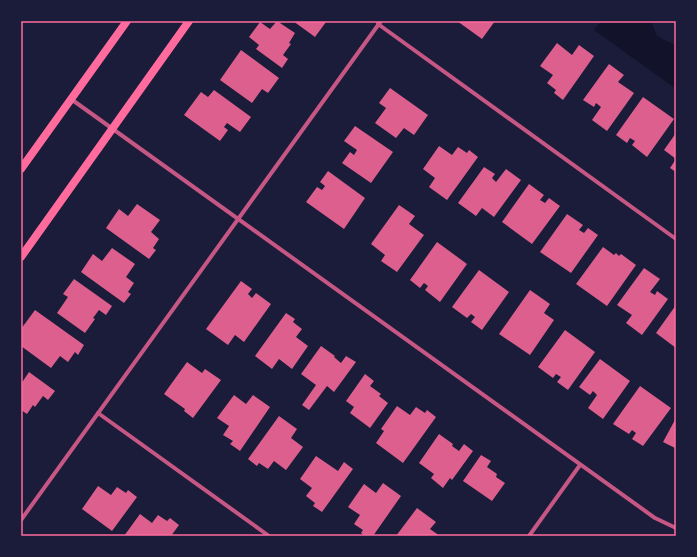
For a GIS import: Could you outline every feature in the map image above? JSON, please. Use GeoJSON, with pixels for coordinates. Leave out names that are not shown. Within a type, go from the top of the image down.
{"type":"FeatureCollection","features":[{"type":"Feature","properties":{"kind":"main road"},"geometry":{"type":"LineString","coordinates":[[21,169],[127,21]]}},
{"type":"Feature","properties":{"kind":"main road"},"geometry":{"type":"LineString","coordinates":[[21,257],[189,21]]}},
{"type":"Feature","properties":{"kind":"street"},"geometry":{"type":"LineString","coordinates":[[21,520],[379,22],[676,239]]}},
{"type":"Feature","properties":{"kind":"street"},"geometry":{"type":"LineString","coordinates":[[70,99],[238,218],[580,465],[655,518],[676,528]]}},
{"type":"Feature","properties":{"kind":"street"},"geometry":{"type":"LineString","coordinates":[[98,413],[269,536]]}},
{"type":"Feature","properties":{"kind":"street"},"geometry":{"type":"LineString","coordinates":[[529,536],[580,465]]}},
{"type":"Feature","properties":{"kind":"shaded area"},"geometry":{"type":"Polygon","coordinates":[[[601,21],[651,21],[657,36],[676,46],[676,89],[594,30],[601,21]]]}},
{"type":"Feature","properties":{"kind":"building"},"geometry":{"type":"Polygon","coordinates":[[[277,21],[295,33],[289,43],[291,44],[283,55],[288,59],[282,68],[256,49],[259,45],[249,37],[260,22],[270,29],[277,21]]]}},
{"type":"Feature","properties":{"kind":"building"},"geometry":{"type":"Polygon","coordinates":[[[293,21],[325,21],[326,22],[315,37],[293,21]]]}},
{"type":"Feature","properties":{"kind":"building"},"geometry":{"type":"Polygon","coordinates":[[[457,21],[495,21],[482,39],[457,21]]]}},
{"type":"Feature","properties":{"kind":"building"},"geometry":{"type":"Polygon","coordinates":[[[557,43],[572,55],[579,45],[594,56],[563,100],[554,93],[556,90],[547,83],[553,75],[540,66],[557,43]]]}},
{"type":"Feature","properties":{"kind":"building"},"geometry":{"type":"Polygon","coordinates":[[[241,50],[279,78],[268,93],[262,89],[252,103],[220,80],[241,50]]]}},
{"type":"Feature","properties":{"kind":"building"},"geometry":{"type":"Polygon","coordinates":[[[609,64],[624,75],[618,82],[634,93],[607,131],[592,120],[601,107],[596,103],[594,107],[583,100],[609,64]]]}},
{"type":"Feature","properties":{"kind":"building"},"geometry":{"type":"Polygon","coordinates":[[[390,88],[428,115],[414,135],[404,128],[396,138],[375,123],[386,108],[379,103],[390,88]]]}},
{"type":"Feature","properties":{"kind":"building"},"geometry":{"type":"Polygon","coordinates":[[[214,90],[251,117],[240,132],[227,123],[224,127],[228,130],[220,141],[184,115],[201,92],[208,97],[214,90]]]}},
{"type":"Feature","properties":{"kind":"building"},"geometry":{"type":"Polygon","coordinates":[[[643,97],[674,119],[647,157],[632,145],[635,141],[630,138],[627,143],[616,135],[643,97]]]}},
{"type":"Feature","properties":{"kind":"building"},"geometry":{"type":"Polygon","coordinates":[[[355,126],[393,152],[371,183],[342,163],[350,152],[354,155],[357,150],[344,141],[355,126]]]}},
{"type":"Feature","properties":{"kind":"building"},"geometry":{"type":"Polygon","coordinates":[[[676,133],[676,159],[664,150],[676,133]]]}},
{"type":"Feature","properties":{"kind":"building"},"geometry":{"type":"Polygon","coordinates":[[[439,146],[452,155],[458,147],[467,153],[469,150],[478,157],[447,200],[429,187],[435,178],[423,169],[439,146]]]}},
{"type":"Feature","properties":{"kind":"building"},"geometry":{"type":"Polygon","coordinates":[[[676,159],[676,172],[670,168],[676,159]]]}},
{"type":"Feature","properties":{"kind":"building"},"geometry":{"type":"Polygon","coordinates":[[[484,167],[495,174],[492,178],[496,182],[506,169],[521,180],[494,217],[482,208],[476,216],[458,203],[484,167]]]}},
{"type":"Feature","properties":{"kind":"building"},"geometry":{"type":"Polygon","coordinates":[[[328,171],[365,198],[344,229],[306,202],[317,187],[322,190],[325,186],[320,182],[328,171]]]}},
{"type":"Feature","properties":{"kind":"building"},"geometry":{"type":"Polygon","coordinates":[[[529,184],[544,195],[540,200],[545,203],[549,198],[560,206],[532,244],[502,222],[529,184]]]}},
{"type":"Feature","properties":{"kind":"building"},"geometry":{"type":"Polygon","coordinates":[[[137,204],[160,220],[151,232],[159,239],[153,248],[156,250],[149,259],[106,228],[119,209],[128,216],[137,204]]]}},
{"type":"Feature","properties":{"kind":"building"},"geometry":{"type":"Polygon","coordinates":[[[399,205],[415,216],[409,224],[424,235],[397,272],[381,261],[385,255],[371,244],[399,205]]]}},
{"type":"Feature","properties":{"kind":"building"},"geometry":{"type":"Polygon","coordinates":[[[567,214],[583,225],[579,230],[584,233],[588,228],[598,235],[571,273],[540,252],[567,214]]]}},
{"type":"Feature","properties":{"kind":"building"},"geometry":{"type":"Polygon","coordinates":[[[437,242],[467,264],[440,302],[425,290],[428,286],[424,283],[420,288],[410,280],[437,242]]]}},
{"type":"Feature","properties":{"kind":"building"},"geometry":{"type":"Polygon","coordinates":[[[603,247],[614,255],[616,253],[619,256],[621,254],[636,265],[607,306],[576,284],[603,247]]]}},
{"type":"Feature","properties":{"kind":"building"},"geometry":{"type":"Polygon","coordinates":[[[112,248],[135,264],[126,277],[134,283],[128,292],[131,294],[124,303],[81,272],[93,254],[102,261],[112,248]]]}},
{"type":"Feature","properties":{"kind":"building"},"geometry":{"type":"Polygon","coordinates":[[[644,268],[660,279],[650,292],[655,295],[657,291],[668,299],[642,335],[626,323],[632,315],[617,305],[644,268]]]}},
{"type":"Feature","properties":{"kind":"building"},"geometry":{"type":"Polygon","coordinates":[[[479,270],[509,292],[482,330],[471,322],[475,317],[471,314],[467,318],[452,307],[479,270]]]}},
{"type":"Feature","properties":{"kind":"building"},"geometry":{"type":"Polygon","coordinates":[[[74,279],[112,306],[106,315],[99,310],[93,318],[95,319],[85,333],[57,313],[68,297],[63,294],[74,279]]]}},
{"type":"Feature","properties":{"kind":"building"},"geometry":{"type":"Polygon","coordinates":[[[241,281],[252,289],[248,294],[252,298],[256,293],[271,304],[244,342],[235,335],[228,345],[206,329],[241,281]]]}},
{"type":"Feature","properties":{"kind":"building"},"geometry":{"type":"Polygon","coordinates":[[[530,290],[550,304],[544,313],[554,320],[530,355],[499,334],[530,290]]]}},
{"type":"Feature","properties":{"kind":"building"},"geometry":{"type":"Polygon","coordinates":[[[676,305],[676,348],[656,333],[676,305]]]}},
{"type":"Feature","properties":{"kind":"building"},"geometry":{"type":"Polygon","coordinates":[[[35,310],[84,345],[78,355],[75,352],[68,362],[60,356],[51,368],[21,346],[21,329],[35,310]]]}},
{"type":"Feature","properties":{"kind":"building"},"geometry":{"type":"Polygon","coordinates":[[[286,313],[295,319],[293,322],[302,329],[296,337],[308,346],[292,369],[279,359],[272,369],[255,356],[286,313]]]}},
{"type":"Feature","properties":{"kind":"building"},"geometry":{"type":"Polygon","coordinates":[[[565,330],[595,352],[568,390],[557,382],[561,377],[556,374],[553,378],[538,367],[565,330]]]}},
{"type":"Feature","properties":{"kind":"building"},"geometry":{"type":"Polygon","coordinates":[[[321,346],[335,356],[334,357],[341,363],[346,356],[356,362],[334,392],[327,386],[309,410],[302,405],[316,385],[301,374],[321,346]]]}},
{"type":"Feature","properties":{"kind":"building"},"geometry":{"type":"Polygon","coordinates":[[[600,359],[630,381],[603,419],[588,408],[597,395],[593,391],[590,395],[579,387],[600,359]]]}},
{"type":"Feature","properties":{"kind":"building"},"geometry":{"type":"Polygon","coordinates":[[[187,362],[202,373],[205,369],[221,380],[193,418],[184,411],[185,409],[164,394],[187,362]]]}},
{"type":"Feature","properties":{"kind":"building"},"geometry":{"type":"Polygon","coordinates":[[[29,372],[55,391],[48,400],[43,396],[35,407],[33,405],[27,414],[21,410],[21,384],[29,372]]]}},
{"type":"Feature","properties":{"kind":"building"},"geometry":{"type":"Polygon","coordinates":[[[365,374],[374,381],[370,386],[381,394],[379,396],[388,403],[370,428],[350,413],[354,407],[346,401],[365,374]]]}},
{"type":"Feature","properties":{"kind":"building"},"geometry":{"type":"Polygon","coordinates":[[[640,386],[671,408],[643,446],[632,439],[636,433],[632,430],[629,434],[613,424],[640,386]]]}},
{"type":"Feature","properties":{"kind":"building"},"geometry":{"type":"Polygon","coordinates":[[[234,395],[246,404],[253,395],[270,407],[240,451],[230,444],[233,441],[223,435],[229,426],[217,418],[234,395]]]}},
{"type":"Feature","properties":{"kind":"building"},"geometry":{"type":"Polygon","coordinates":[[[397,406],[410,415],[416,407],[425,413],[427,410],[436,417],[403,463],[376,443],[384,431],[381,429],[397,406]]]}},
{"type":"Feature","properties":{"kind":"building"},"geometry":{"type":"Polygon","coordinates":[[[279,416],[297,429],[291,438],[303,447],[286,470],[274,461],[268,469],[259,463],[257,466],[248,459],[279,416]]]}},
{"type":"Feature","properties":{"kind":"building"},"geometry":{"type":"Polygon","coordinates":[[[676,418],[676,446],[675,448],[663,442],[676,418]]]}},
{"type":"Feature","properties":{"kind":"building"},"geometry":{"type":"Polygon","coordinates":[[[439,434],[453,444],[452,446],[459,451],[464,444],[473,451],[452,480],[450,478],[443,488],[431,478],[434,474],[419,463],[439,434]]]}},
{"type":"Feature","properties":{"kind":"building"},"geometry":{"type":"Polygon","coordinates":[[[481,455],[491,461],[487,467],[497,474],[496,477],[505,483],[492,501],[463,481],[481,455]]]}},
{"type":"Feature","properties":{"kind":"building"},"geometry":{"type":"Polygon","coordinates":[[[316,456],[338,471],[344,462],[353,469],[322,512],[313,506],[315,503],[306,496],[312,488],[300,479],[316,456]]]}},
{"type":"Feature","properties":{"kind":"building"},"geometry":{"type":"Polygon","coordinates":[[[383,483],[401,496],[373,536],[365,536],[361,533],[363,530],[354,524],[360,515],[348,507],[364,484],[376,493],[383,483]]]}},
{"type":"Feature","properties":{"kind":"building"},"geometry":{"type":"Polygon","coordinates":[[[98,486],[111,495],[117,487],[126,493],[128,490],[137,497],[112,531],[82,509],[98,486]]]}},
{"type":"Feature","properties":{"kind":"building"},"geometry":{"type":"Polygon","coordinates":[[[417,508],[436,522],[430,529],[440,536],[396,536],[417,508]]]}},
{"type":"Feature","properties":{"kind":"building"},"geometry":{"type":"Polygon","coordinates":[[[140,514],[152,523],[158,515],[167,521],[170,518],[179,525],[171,536],[124,536],[140,514]]]}}]}
